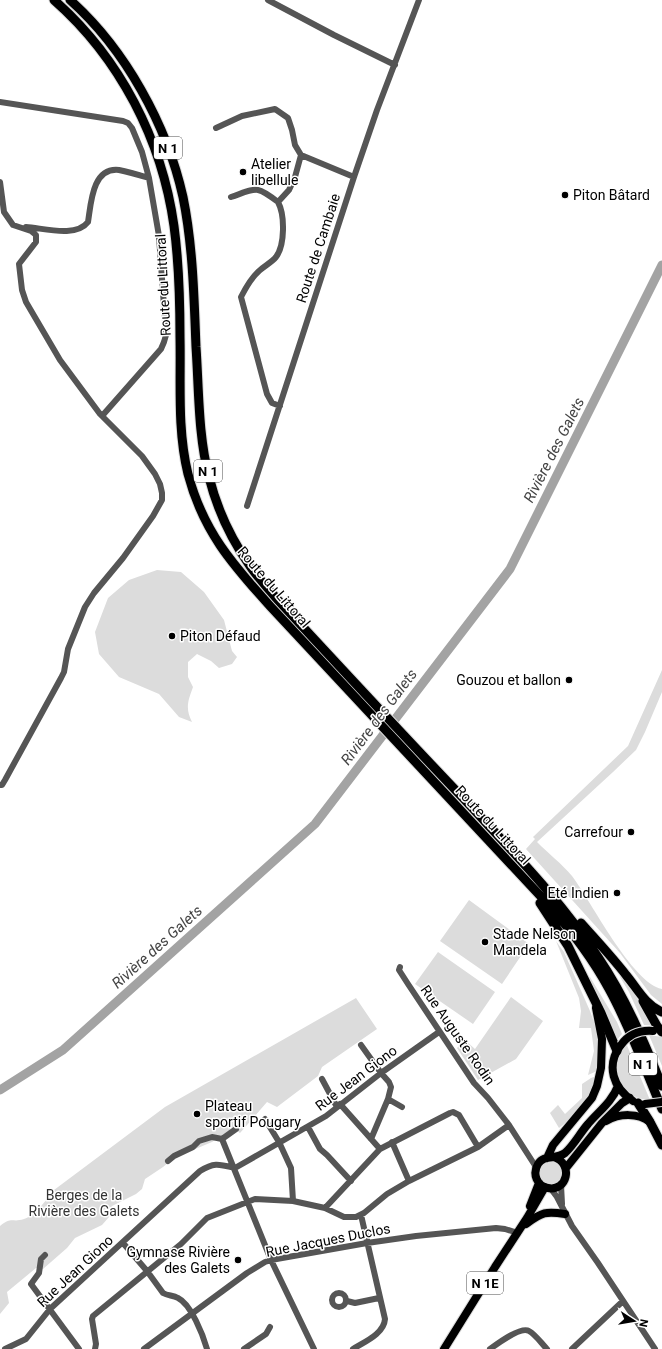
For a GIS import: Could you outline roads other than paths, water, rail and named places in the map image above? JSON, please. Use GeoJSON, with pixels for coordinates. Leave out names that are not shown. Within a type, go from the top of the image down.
{"type":"FeatureCollection","features":[{"type":"Feature","properties":{"kind":"highway","name":"Route du Littoral"},"geometry":{"type":"LineString","coordinates":[[54,0],[86,32],[113,66],[141,114],[158,158],[167,190],[176,245],[180,294],[180,408],[183,446],[188,473],[197,501],[212,534],[231,562],[270,606],[504,857],[568,928],[596,967],[625,1019],[662,1109]]}},
{"type":"Feature","properties":{"kind":"highway","name":"Route du Littoral"},"geometry":{"type":"LineString","coordinates":[[70,0],[96,27],[130,71],[152,110],[169,151],[181,189],[192,266],[200,419],[209,476],[222,517],[239,550],[277,599],[530,870],[571,918],[608,972],[632,1017],[662,1086]]}},
{"type":"Feature","properties":{"kind":"highway"},"geometry":{"type":"LineString","coordinates":[[504,857],[552,921],[568,946],[619,1048]]}},
{"type":"Feature","properties":{"kind":"highway"},"geometry":{"type":"LineString","coordinates":[[530,870],[579,921],[649,1004],[662,1012]]}},
{"type":"Feature","properties":{"kind":"highway"},"geometry":{"type":"LineString","coordinates":[[635,986],[659,1032]]}},
{"type":"Feature","properties":{"kind":"highway"},"geometry":{"type":"LineString","coordinates":[[638,1102],[662,1145]]}},
{"type":"Feature","properties":{"kind":"main road"},"geometry":{"type":"LineString","coordinates":[[544,1161],[562,1161],[566,1168],[566,1178],[561,1185],[545,1186],[535,1175],[553,1145],[592,1098],[597,1086],[601,1068],[602,1039],[601,1027],[591,993]]}},
{"type":"Feature","properties":{"kind":"main road"},"geometry":{"type":"LineString","coordinates":[[638,1102],[618,1086],[614,1076],[613,1067],[619,1048],[626,1039],[636,1033],[644,1031],[659,1032]]}},
{"type":"Feature","properties":{"kind":"main road"},"geometry":{"type":"LineString","coordinates":[[544,1161],[559,1156],[565,1152],[587,1125],[609,1102],[618,1086]]}},
{"type":"Feature","properties":{"kind":"main road"},"geometry":{"type":"LineString","coordinates":[[566,1168],[602,1123],[622,1104],[662,1102]]}},
{"type":"Feature","properties":{"kind":"main road"},"geometry":{"type":"LineString","coordinates":[[602,1123],[613,1118],[632,1116],[640,1116],[650,1122]]}},
{"type":"Feature","properties":{"kind":"main road","name":"N 1E"},"geometry":{"type":"LineString","coordinates":[[444,1349],[520,1230],[545,1186]]}},
{"type":"Feature","properties":{"kind":"main road"},"geometry":{"type":"LineString","coordinates":[[520,1230],[543,1213],[550,1211],[565,1214]]}},
{"type":"Feature","properties":{"kind":"street"},"geometry":{"type":"LineString","coordinates":[[268,0],[395,65]]}},
{"type":"Feature","properties":{"kind":"street","name":"Route de Cambaie"},"geometry":{"type":"LineString","coordinates":[[247,506],[354,177],[419,0]]}},
{"type":"Feature","properties":{"kind":"street"},"geometry":{"type":"LineString","coordinates":[[0,102],[123,121],[128,123],[132,128],[142,152],[149,178],[159,236],[166,335],[161,349],[102,416]]}},
{"type":"Feature","properties":{"kind":"street"},"geometry":{"type":"LineString","coordinates":[[216,128],[242,116],[275,109],[288,118],[295,145],[301,155],[354,177]]}},
{"type":"Feature","properties":{"kind":"street"},"geometry":{"type":"LineString","coordinates":[[278,202],[290,190],[296,177],[301,155]]}},
{"type":"Feature","properties":{"kind":"street"},"geometry":{"type":"LineString","coordinates":[[13,225],[67,231],[78,230],[88,222],[95,185],[104,174],[112,170],[118,170],[149,178]]}},
{"type":"Feature","properties":{"kind":"street"},"geometry":{"type":"LineString","coordinates":[[0,182],[4,212],[13,225],[31,231],[36,235],[36,242],[19,264],[22,290],[26,302],[60,360],[81,390],[102,416],[142,456],[155,474],[160,484],[162,500],[153,516],[132,546],[94,593],[85,607],[68,649],[64,672],[1,786]]}},
{"type":"Feature","properties":{"kind":"street"},"geometry":{"type":"LineString","coordinates":[[231,197],[255,189],[265,192],[278,202],[283,216],[281,246],[276,257],[259,271],[248,283],[241,296],[267,394],[272,403],[280,406]]}},
{"type":"Feature","properties":{"kind":"street","name":"Rue Auguste Rodin"},"geometry":{"type":"LineString","coordinates":[[400,967],[399,970],[439,1032],[474,1083],[509,1125],[527,1155],[544,1161]]}},
{"type":"Feature","properties":{"kind":"street","name":"Rue Jean Giono"},"geometry":{"type":"LineString","coordinates":[[5,1349],[26,1339],[50,1309],[200,1171],[208,1166],[216,1164],[235,1168],[308,1127],[326,1116],[381,1073],[439,1032]]}},
{"type":"Feature","properties":{"kind":"street"},"geometry":{"type":"LineString","coordinates":[[361,1045],[389,1082],[391,1087],[388,1099],[371,1139]]}},
{"type":"Feature","properties":{"kind":"street"},"geometry":{"type":"LineString","coordinates":[[322,1079],[338,1106],[380,1149]]}},
{"type":"Feature","properties":{"kind":"street"},"geometry":{"type":"LineString","coordinates":[[388,1099],[402,1107]]}},
{"type":"Feature","properties":{"kind":"street"},"geometry":{"type":"LineString","coordinates":[[325,1208],[380,1149],[452,1112],[459,1115],[478,1147]]}},
{"type":"Feature","properties":{"kind":"street"},"geometry":{"type":"LineString","coordinates":[[265,1120],[279,1142],[291,1168],[293,1200]]}},
{"type":"Feature","properties":{"kind":"street"},"geometry":{"type":"LineString","coordinates":[[95,1349],[96,1344],[92,1319],[93,1316],[185,1240],[207,1218],[255,1199],[293,1200],[325,1208],[344,1217],[356,1217],[361,1215],[387,1194],[409,1181],[478,1147],[509,1125]]}},
{"type":"Feature","properties":{"kind":"street"},"geometry":{"type":"LineString","coordinates":[[308,1127],[320,1149],[327,1154],[351,1181]]}},
{"type":"Feature","properties":{"kind":"street"},"geometry":{"type":"LineString","coordinates":[[168,1161],[174,1156],[192,1147],[199,1141],[212,1137],[222,1138],[236,1129]]}},
{"type":"Feature","properties":{"kind":"street"},"geometry":{"type":"LineString","coordinates":[[222,1138],[271,1260],[314,1349]]}},
{"type":"Feature","properties":{"kind":"street"},"geometry":{"type":"LineString","coordinates":[[392,1142],[409,1181]]}},
{"type":"Feature","properties":{"kind":"street"},"geometry":{"type":"LineString","coordinates":[[561,1185],[562,1206],[565,1214],[655,1349]]}},
{"type":"Feature","properties":{"kind":"street"},"geometry":{"type":"LineString","coordinates":[[545,1186],[562,1206]]}},
{"type":"Feature","properties":{"kind":"street"},"geometry":{"type":"LineString","coordinates":[[353,1349],[378,1332],[384,1326],[384,1313],[379,1298],[361,1215]]}},
{"type":"Feature","properties":{"kind":"street","name":"Rue Jacques Duclos"},"geometry":{"type":"LineString","coordinates":[[146,1349],[247,1273],[271,1260],[416,1236],[496,1228],[520,1230]]}},
{"type":"Feature","properties":{"kind":"street"},"geometry":{"type":"LineString","coordinates":[[123,1242],[163,1293],[178,1298],[182,1301],[192,1314],[201,1330],[207,1349]]}},
{"type":"Feature","properties":{"kind":"street"},"geometry":{"type":"LineString","coordinates":[[45,1255],[41,1259],[38,1273],[32,1284],[79,1349]]}},
{"type":"Feature","properties":{"kind":"street"},"geometry":{"type":"LineString","coordinates":[[347,1301],[355,1303],[379,1298]]}},
{"type":"Feature","properties":{"kind":"street"},"geometry":{"type":"LineString","coordinates":[[574,1348],[623,1301]]}},
{"type":"Feature","properties":{"kind":"street"},"geometry":{"type":"LineString","coordinates":[[244,1349],[266,1334],[270,1327]]}},
{"type":"Feature","properties":{"kind":"street"},"geometry":{"type":"LineString","coordinates":[[490,1349],[518,1331],[525,1329],[529,1331],[547,1349]]}},
{"type":"Feature","properties":{"kind":"waterway","name":"Rivière des Galets"},"geometry":{"type":"LineString","coordinates":[[0,1090],[63,1050],[315,824],[510,569],[662,265]]}},
{"type":"Feature","properties":{"kind":"place","name":"Atelier libellule"},"geometry":{"type":"Point","coordinates":[243,172]}},
{"type":"Feature","properties":{"kind":"place","name":"Piton Bâtard"},"geometry":{"type":"Point","coordinates":[565,195]}},
{"type":"Feature","properties":{"kind":"place","name":"Piton Défaud"},"geometry":{"type":"Point","coordinates":[172,636]}},
{"type":"Feature","properties":{"kind":"place","name":"Gouzou et ballon"},"geometry":{"type":"Point","coordinates":[569,680]}},
{"type":"Feature","properties":{"kind":"place","name":"Carrefour"},"geometry":{"type":"Point","coordinates":[631,832]}},
{"type":"Feature","properties":{"kind":"place","name":"Eté Indien"},"geometry":{"type":"Point","coordinates":[617,893]}},
{"type":"Feature","properties":{"kind":"place","name":"Stade Nelson Mandela"},"geometry":{"type":"Point","coordinates":[485,942]}},
{"type":"Feature","properties":{"kind":"place","name":"Plateau sportif Pougary"},"geometry":{"type":"Point","coordinates":[197,1114]}},
{"type":"Feature","properties":{"kind":"place","name":"Gymnase Rivière des Galets"},"geometry":{"type":"Point","coordinates":[238,1260]}},
{"type":"Feature","properties":{"kind":"park label","name":"Berges de la Rivière des Galets"},"geometry":{"type":"Point","coordinates":[84,1204]}}]}
